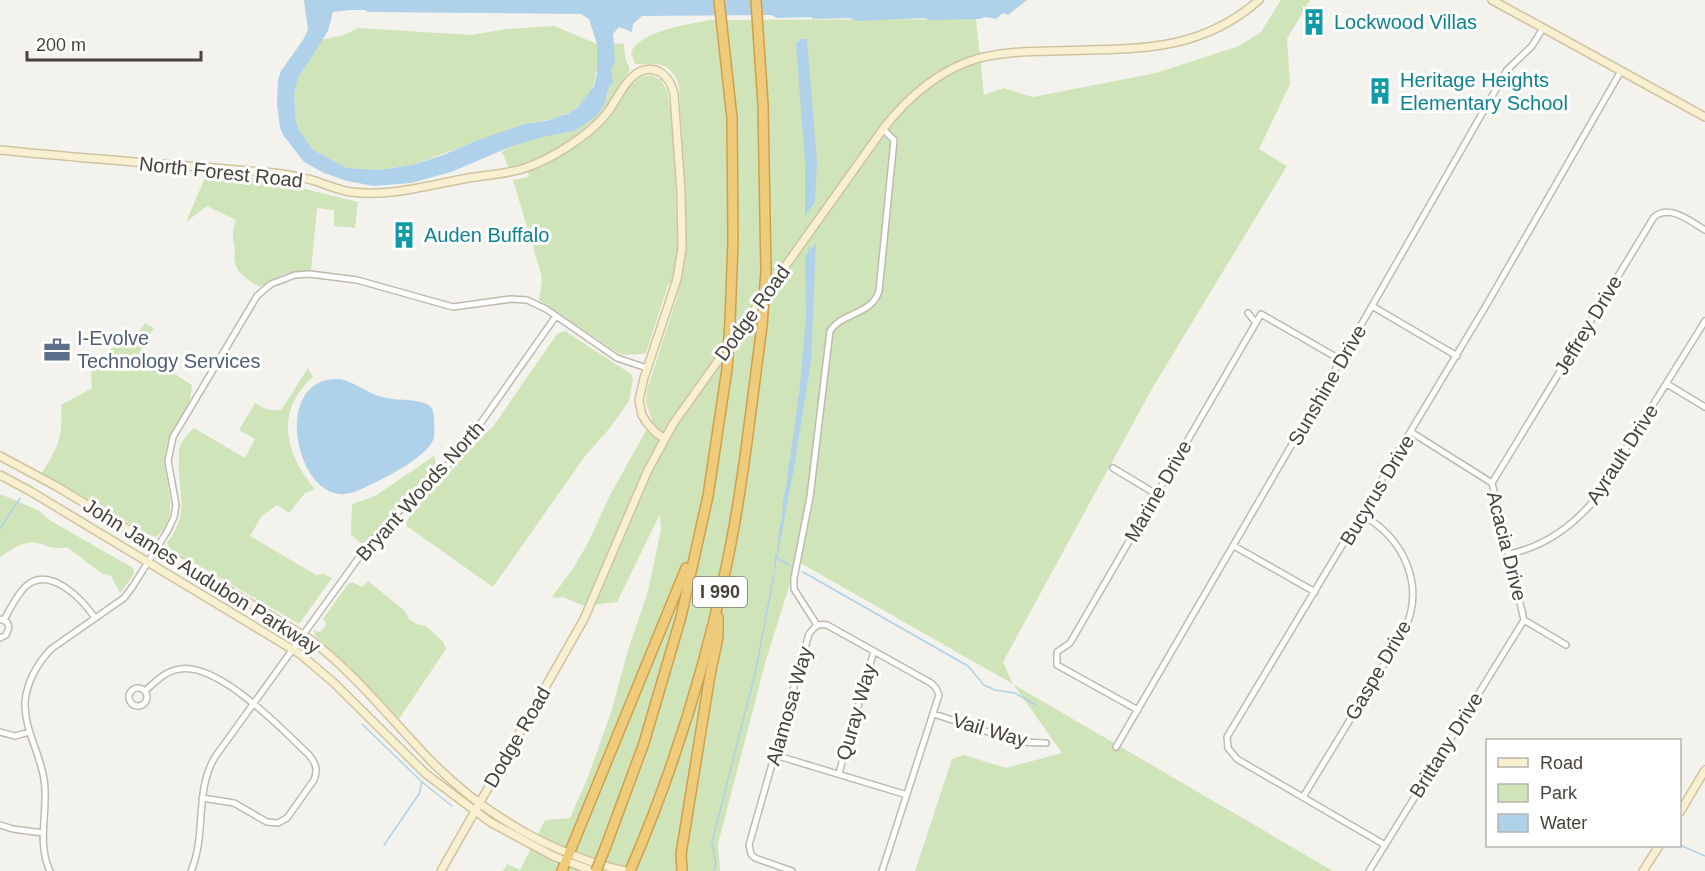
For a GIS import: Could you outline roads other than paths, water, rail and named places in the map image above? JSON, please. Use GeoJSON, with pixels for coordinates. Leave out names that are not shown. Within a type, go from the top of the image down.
{"type":"FeatureCollection","features":[{"type":"Feature","properties":{"kind":"highway","name":"I 990"},"geometry":{"type":"LineString","coordinates":[[594,871],[606,846],[644,743],[681,616],[708,496],[727,369],[733,241],[732,118],[719,0]]}},
{"type":"Feature","properties":{"kind":"highway","name":"I 990"},"geometry":{"type":"LineString","coordinates":[[630,871],[679,740],[703,663],[726,568],[743,475],[762,326],[766,271],[764,105],[756,0]]}},
{"type":"Feature","properties":{"kind":"highway"},"geometry":{"type":"LineString","coordinates":[[562,871],[695,547]]}},
{"type":"Feature","properties":{"kind":"highway"},"geometry":{"type":"LineString","coordinates":[[682,871],[683,842],[718,637],[718,600]]}},
{"type":"Feature","properties":{"kind":"street","name":"Dodge Road"},"geometry":{"type":"LineString","coordinates":[[441,871],[584,619],[664,438],[883,129],[905,103],[957,66],[976,59],[1011,52],[1144,48],[1176,44],[1220,28],[1259,0]]}},
{"type":"Feature","properties":{"kind":"street"},"geometry":{"type":"LineString","coordinates":[[1492,0],[1705,117]]}},
{"type":"Feature","properties":{"kind":"street","name":"Sunshine Drive"},"geometry":{"type":"LineString","coordinates":[[1116,747],[1507,70],[1532,46],[1543,28]]}},
{"type":"Feature","properties":{"kind":"street","name":"North Forest Road"},"geometry":{"type":"LineString","coordinates":[[0,150],[266,172],[299,177],[350,191],[395,192],[516,171],[538,163],[562,150],[595,126],[635,75],[647,70],[657,71],[668,78],[673,92],[683,239],[677,279],[640,392],[640,407],[648,426],[664,438]]}},
{"type":"Feature","properties":{"kind":"street","name":"Bucyrus Drive"},"geometry":{"type":"LineString","coordinates":[[1385,844],[1234,758],[1228,748],[1229,733],[1362,515],[1621,70]]}},
{"type":"Feature","properties":{"kind":"street"},"geometry":{"type":"LineString","coordinates":[[817,625],[794,589],[794,578],[810,497],[830,331],[837,323],[873,304],[879,291],[894,140],[883,129]]}},
{"type":"Feature","properties":{"kind":"street","name":"Jeffrey Drive"},"geometry":{"type":"LineString","coordinates":[[1492,483],[1654,217],[1662,212],[1671,212],[1705,230]]}},
{"type":"Feature","properties":{"kind":"street"},"geometry":{"type":"LineString","coordinates":[[50,871],[44,855],[43,833],[46,803],[44,780],[38,753],[29,732],[25,703],[28,687],[35,668],[51,649],[129,593],[158,547],[172,523],[175,512],[176,498],[168,461],[173,437],[248,309],[260,293],[274,282],[300,274],[332,276],[368,283],[453,307],[511,298],[524,299],[538,304],[612,355],[647,368]]}},
{"type":"Feature","properties":{"kind":"street"},"geometry":{"type":"LineString","coordinates":[[1372,306],[1456,356]]}},
{"type":"Feature","properties":{"kind":"street"},"geometry":{"type":"LineString","coordinates":[[1248,313],[1256,323],[1261,314],[1341,360]]}},
{"type":"Feature","properties":{"kind":"street","name":"Bryant Woods North"},"geometry":{"type":"LineString","coordinates":[[191,871],[197,850],[204,780],[208,768],[370,542],[466,444],[556,316]]}},
{"type":"Feature","properties":{"kind":"street","name":"Ayrault Drive"},"geometry":{"type":"LineString","coordinates":[[1509,554],[1546,541],[1582,515],[1602,491],[1705,321]]}},
{"type":"Feature","properties":{"kind":"street","name":"Marine Drive"},"geometry":{"type":"LineString","coordinates":[[1137,710],[1057,665],[1057,652],[1070,643],[1256,323]]}},
{"type":"Feature","properties":{"kind":"street"},"geometry":{"type":"LineString","coordinates":[[1667,384],[1705,407]]}},
{"type":"Feature","properties":{"kind":"street","name":"Acacia Drive"},"geometry":{"type":"LineString","coordinates":[[1411,432],[1492,483],[1524,620],[1566,645]]}},
{"type":"Feature","properties":{"kind":"street"},"geometry":{"type":"LineString","coordinates":[[0,466],[2,458]]}},
{"type":"Feature","properties":{"kind":"street","name":"John James Audubon Parkway"},"geometry":{"type":"LineString","coordinates":[[2,458],[56,486],[303,635],[343,667],[434,763],[480,803],[567,857],[594,871]]}},
{"type":"Feature","properties":{"kind":"street"},"geometry":{"type":"LineString","coordinates":[[1113,468],[1156,494]]}},
{"type":"Feature","properties":{"kind":"street","name":"John James Audubon Parkway"},"geometry":{"type":"LineString","coordinates":[[0,475],[293,649],[333,682],[426,774],[475,812],[520,839],[567,857],[625,871]]}},
{"type":"Feature","properties":{"kind":"street","name":"Gaspe Drive"},"geometry":{"type":"LineString","coordinates":[[1303,797],[1404,631],[1410,617],[1411,576],[1403,554],[1384,530],[1362,515]]}},
{"type":"Feature","properties":{"kind":"street"},"geometry":{"type":"LineString","coordinates":[[1234,546],[1315,592]]}},
{"type":"Feature","properties":{"kind":"street"},"geometry":{"type":"LineString","coordinates":[[0,638],[9,630],[8,624],[2,620],[24,588],[35,581],[45,579],[56,583],[79,597],[95,618]]}},
{"type":"Feature","properties":{"kind":"street","name":"Brittany Drive"},"geometry":{"type":"LineString","coordinates":[[1369,871],[1524,620]]}},
{"type":"Feature","properties":{"kind":"street","name":"Alamosa Way"},"geometry":{"type":"LineString","coordinates":[[792,871],[755,858],[749,850],[809,634],[817,625],[827,625],[931,683],[939,695],[882,871]]}},
{"type":"Feature","properties":{"kind":"street","name":"Quray Way"},"geometry":{"type":"LineString","coordinates":[[839,773],[874,651]]}},
{"type":"Feature","properties":{"kind":"street"},"geometry":{"type":"LineString","coordinates":[[145,691],[171,671],[188,669],[202,672],[255,703],[313,759],[316,769],[314,780],[287,818],[278,823],[267,822],[234,803],[202,798]]}},
{"type":"Feature","properties":{"kind":"street","name":"Vail Way"},"geometry":{"type":"LineString","coordinates":[[934,714],[1018,742],[1046,743]]}},
{"type":"Feature","properties":{"kind":"street"},"geometry":{"type":"LineString","coordinates":[[0,732],[15,736],[29,732]]}},
{"type":"Feature","properties":{"kind":"street"},"geometry":{"type":"LineString","coordinates":[[775,755],[908,795]]}},
{"type":"Feature","properties":{"kind":"street"},"geometry":{"type":"LineString","coordinates":[[1681,810],[1705,770]]}},
{"type":"Feature","properties":{"kind":"street"},"geometry":{"type":"LineString","coordinates":[[0,825],[43,833]]}},
{"type":"Feature","properties":{"kind":"street"},"geometry":{"type":"LineString","coordinates":[[1643,871],[1658,847]]}},
{"type":"Feature","properties":{"kind":"water"},"geometry":{"type":"Polygon","coordinates":[[[304,0],[1027,0],[1008,15],[1003,13],[996,19],[986,17],[856,21],[850,18],[777,18],[771,15],[642,16],[633,24],[632,32],[619,27],[613,34],[615,62],[611,69],[613,83],[609,86],[604,106],[595,117],[574,131],[510,147],[451,172],[411,183],[374,186],[347,181],[324,173],[304,162],[280,128],[277,105],[278,80],[281,71],[308,30],[304,0]],[[365,10],[333,12],[328,31],[298,78],[294,94],[298,128],[313,150],[347,168],[379,170],[412,165],[525,124],[567,114],[578,107],[594,86],[597,74],[597,44],[589,19],[581,14],[368,12],[365,10]]]}},
{"type":"Feature","properties":{"kind":"water"},"geometry":{"type":"Polygon","coordinates":[[[801,39],[807,39],[817,161],[815,202],[805,216],[805,163],[796,44],[801,39]]]}},
{"type":"Feature","properties":{"kind":"water"},"geometry":{"type":"Polygon","coordinates":[[[816,243],[811,361],[773,580],[799,396],[806,318],[805,256],[816,243]]]}},
{"type":"Feature","properties":{"kind":"water"},"geometry":{"type":"Polygon","coordinates":[[[340,379],[382,397],[427,404],[433,412],[434,428],[431,443],[419,457],[364,488],[344,494],[323,487],[310,473],[301,454],[297,433],[298,412],[305,394],[319,383],[340,379]]]}},
{"type":"Feature","properties":{"kind":"waterway"},"geometry":{"type":"LineString","coordinates":[[809,247],[809,253]]}},
{"type":"Feature","properties":{"kind":"waterway"},"geometry":{"type":"LineString","coordinates":[[798,409],[799,395]]}},
{"type":"Feature","properties":{"kind":"waterway"},"geometry":{"type":"LineString","coordinates":[[795,429],[797,413]]}},
{"type":"Feature","properties":{"kind":"waterway"},"geometry":{"type":"LineString","coordinates":[[792,450],[794,434]]}},
{"type":"Feature","properties":{"kind":"waterway"},"geometry":{"type":"LineString","coordinates":[[788,477],[790,461]]}},
{"type":"Feature","properties":{"kind":"waterway"},"geometry":{"type":"LineString","coordinates":[[783,507],[786,490]]}},
{"type":"Feature","properties":{"kind":"waterway"},"geometry":{"type":"LineString","coordinates":[[0,529],[20,498]]}},
{"type":"Feature","properties":{"kind":"waterway"},"geometry":{"type":"LineString","coordinates":[[779,539],[781,523]]}},
{"type":"Feature","properties":{"kind":"waterway"},"geometry":{"type":"LineString","coordinates":[[775,566],[776,556]]}},
{"type":"Feature","properties":{"kind":"waterway"},"geometry":{"type":"LineString","coordinates":[[777,558],[789,565]]}},
{"type":"Feature","properties":{"kind":"waterway"},"geometry":{"type":"LineString","coordinates":[[803,572],[968,666],[984,685],[995,690],[1015,693],[1036,705]]}},
{"type":"Feature","properties":{"kind":"waterway"},"geometry":{"type":"LineString","coordinates":[[714,871],[716,863],[712,842],[755,674],[774,574]]}},
{"type":"Feature","properties":{"kind":"waterway"},"geometry":{"type":"LineString","coordinates":[[362,724],[422,782],[419,794],[384,845]]}},
{"type":"Feature","properties":{"kind":"waterway"},"geometry":{"type":"LineString","coordinates":[[422,782],[452,806]]}},
{"type":"Feature","properties":{"kind":"waterway"},"geometry":{"type":"LineString","coordinates":[[1681,845],[1705,856]]}},
{"type":"Feature","properties":{"kind":"place","name":"Lockwood Villas"},"geometry":{"type":"Point","coordinates":[1314,22]}},
{"type":"Feature","properties":{"kind":"place","name":"Heritage Heights Elementary School"},"geometry":{"type":"Point","coordinates":[1380,91]}},
{"type":"Feature","properties":{"kind":"place","name":"Auden Buffalo"},"geometry":{"type":"Point","coordinates":[404,235]}},
{"type":"Feature","properties":{"kind":"place","name":"I-Evolve Technology Services"},"geometry":{"type":"Point","coordinates":[57,350]}}]}
